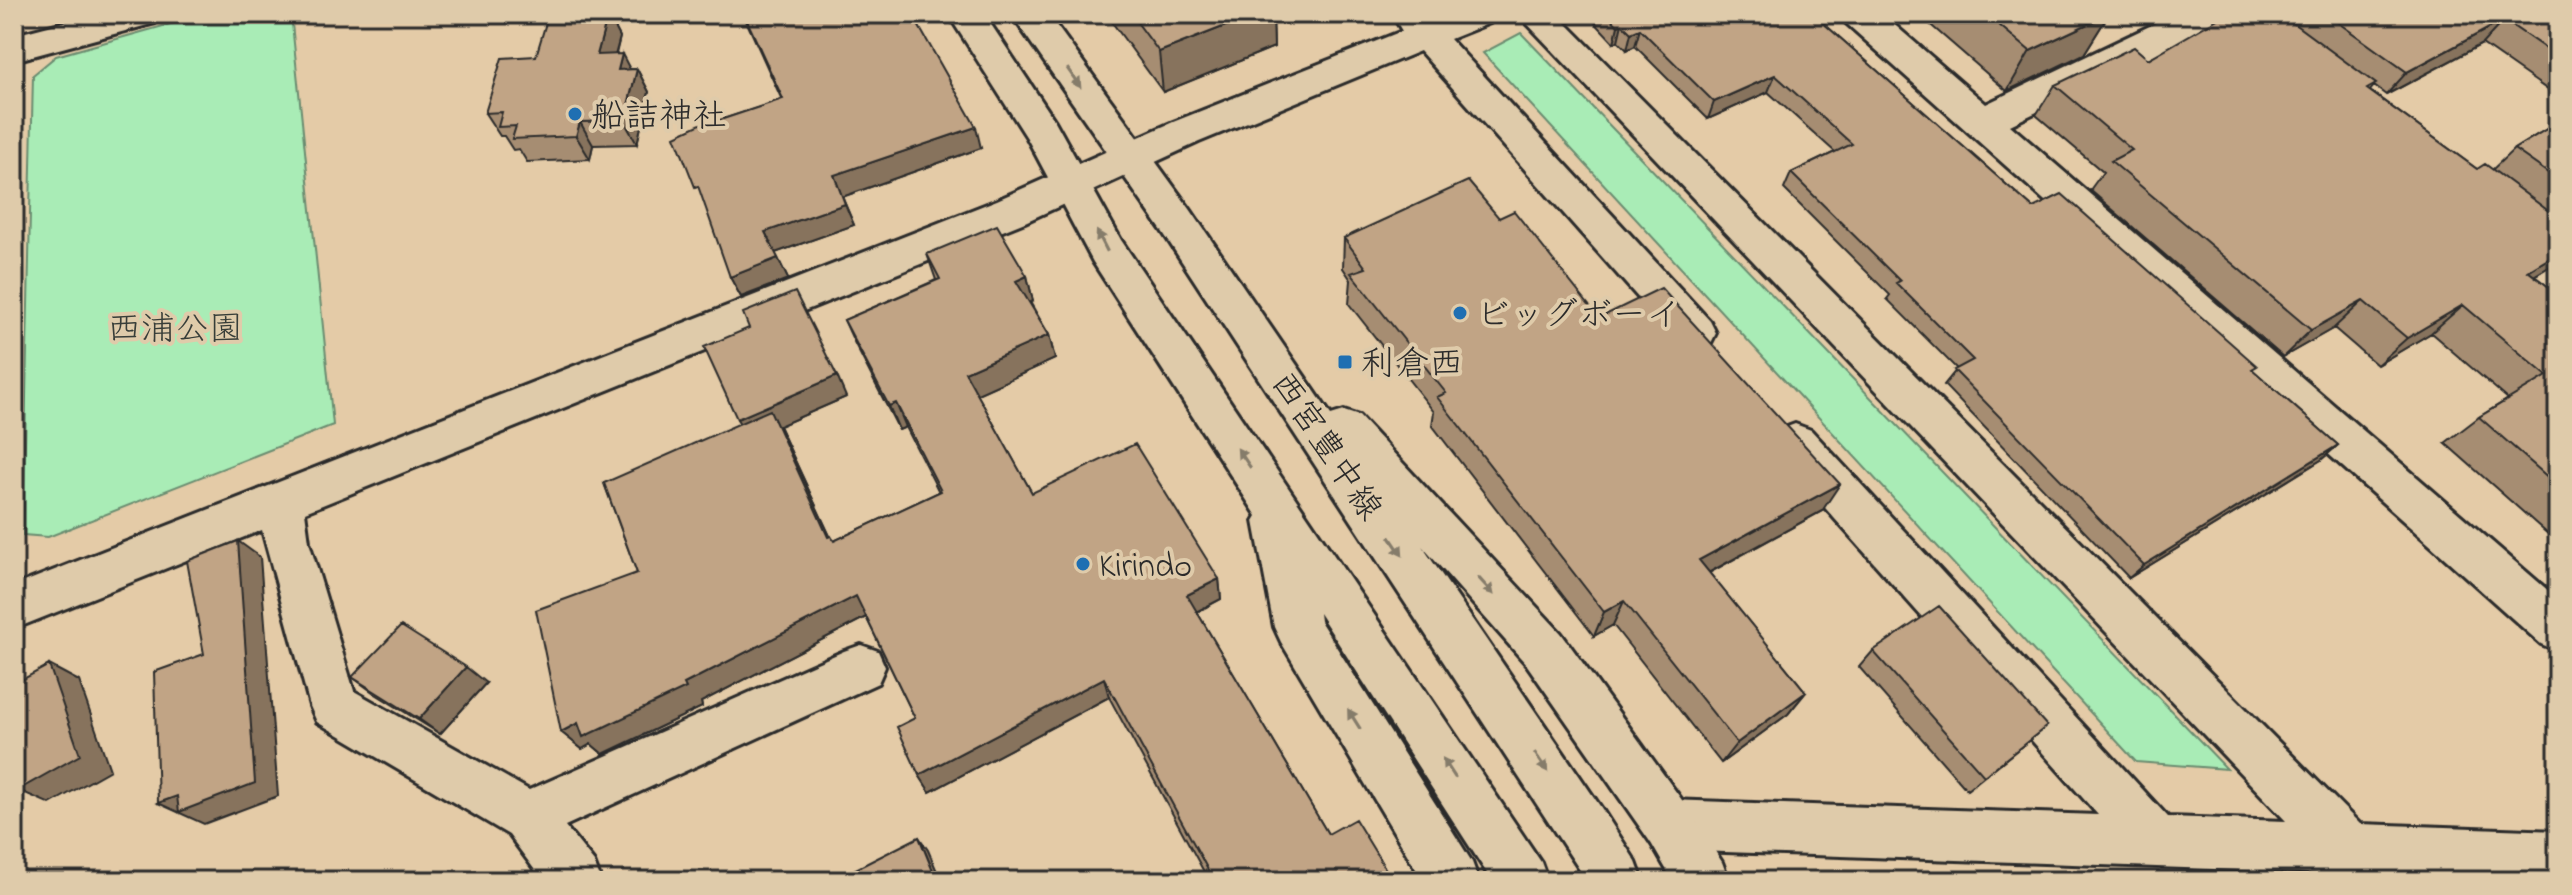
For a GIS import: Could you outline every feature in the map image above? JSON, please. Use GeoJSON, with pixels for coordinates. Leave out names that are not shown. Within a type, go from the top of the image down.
{"type":"FeatureCollection","features":[{"type":"Feature","properties":{"kind":"street"},"geometry":{"type":"LineString","coordinates":[[14,48],[142,14]]}},
{"type":"Feature","properties":{"kind":"street"},"geometry":{"type":"LineString","coordinates":[[966,14],[1072,182],[1107,251],[1522,881]]}},
{"type":"Feature","properties":{"kind":"street","name":"西宮豊中線"},"geometry":{"type":"LineString","coordinates":[[1029,14],[1132,155],[1245,321],[1617,881]]}},
{"type":"Feature","properties":{"kind":"street"},"geometry":{"type":"LineString","coordinates":[[14,608],[1011,211],[1417,24],[1477,14]]}},
{"type":"Feature","properties":{"kind":"street"},"geometry":{"type":"LineString","coordinates":[[1536,14],[2348,849]]}},
{"type":"Feature","properties":{"kind":"street"},"geometry":{"type":"LineString","coordinates":[[1859,14],[2558,629]]}},
{"type":"Feature","properties":{"kind":"street"},"geometry":{"type":"LineString","coordinates":[[1983,122],[2206,14]]}},
{"type":"Feature","properties":{"kind":"street"},"geometry":{"type":"LineString","coordinates":[[1417,24],[1722,362]]}},
{"type":"Feature","properties":{"kind":"street"},"geometry":{"type":"LineString","coordinates":[[1245,321],[1544,649],[1669,825],[1703,881]]}},
{"type":"Feature","properties":{"kind":"street"},"geometry":{"type":"LineString","coordinates":[[1764,409],[2156,842]]}},
{"type":"Feature","properties":{"kind":"street"},"geometry":{"type":"LineString","coordinates":[[281,500],[286,542],[334,706],[527,817],[575,881]]}},
{"type":"Feature","properties":{"kind":"street"},"geometry":{"type":"LineString","coordinates":[[1273,500],[1298,627],[1453,881]]}},
{"type":"Feature","properties":{"kind":"street"},"geometry":{"type":"LineString","coordinates":[[527,817],[861,667]]}},
{"type":"Feature","properties":{"kind":"street"},"geometry":{"type":"LineString","coordinates":[[1669,825],[2558,857]]}},
{"type":"Feature","properties":{"kind":"green space","name":"西浦公園"},"geometry":{"type":"Polygon","coordinates":[[[206,14],[291,14],[333,425],[48,537],[23,535],[33,75],[56,56],[206,14]]]}},
{"type":"Feature","properties":{"kind":"green space"},"geometry":{"type":"Polygon","coordinates":[[[1521,33],[2227,769],[2136,762],[1483,53],[1521,33]]]}},
{"type":"Feature","properties":{"kind":"building","name":"船詰神社"},"geometry":{"type":"Polygon","coordinates":[[[608,14],[597,55],[622,54],[618,70],[637,69],[624,121],[580,122],[576,136],[512,139],[516,126],[498,127],[502,112],[485,113],[502,58],[536,56],[548,16],[608,14]]]}},
{"type":"Feature","properties":{"kind":"building"},"geometry":{"type":"Polygon","coordinates":[[[744,14],[912,14],[976,127],[834,175],[845,204],[765,232],[778,258],[730,277],[698,186],[695,187],[675,136],[709,120],[711,123],[783,99],[744,14]]]}},
{"type":"Feature","properties":{"kind":"building"},"geometry":{"type":"Polygon","coordinates":[[[1131,14],[1256,14],[1159,52],[1131,14]]]}},
{"type":"Feature","properties":{"kind":"building"},"geometry":{"type":"Polygon","coordinates":[[[1607,14],[1813,14],[2033,208],[2062,194],[2257,366],[2252,369],[2338,445],[2144,565],[1954,370],[1973,360],[1896,283],[1900,281],[1791,173],[1852,144],[1775,75],[1714,102],[1640,29],[1631,33],[1622,24],[1618,26],[1607,14]]]}},
{"type":"Feature","properties":{"kind":"building"},"geometry":{"type":"Polygon","coordinates":[[[1986,14],[2109,14],[2030,51],[1986,14]]]}},
{"type":"Feature","properties":{"kind":"building"},"geometry":{"type":"Polygon","coordinates":[[[2226,14],[2282,15],[2376,84],[2367,89],[2477,169],[2485,164],[2558,218],[2558,253],[2528,271],[2558,294],[2558,486],[2479,417],[2547,376],[2463,305],[2407,338],[2363,301],[2311,330],[2111,161],[2132,150],[2055,85],[2134,47],[2148,59],[2226,14]]]}},
{"type":"Feature","properties":{"kind":"building"},"geometry":{"type":"Polygon","coordinates":[[[2326,14],[2558,14],[2558,57],[2504,20],[2407,72],[2326,14]]]}},
{"type":"Feature","properties":{"kind":"building"},"geometry":{"type":"Polygon","coordinates":[[[2558,122],[2558,180],[2514,149],[2558,122]]]}},
{"type":"Feature","properties":{"kind":"building"},"geometry":{"type":"Polygon","coordinates":[[[1468,181],[1499,218],[1514,211],[1599,318],[1661,288],[1840,484],[1699,560],[1806,692],[1737,743],[1624,601],[1604,612],[1437,397],[1446,393],[1351,273],[1366,268],[1344,238],[1468,181]]]}},
{"type":"Feature","properties":{"kind":"building"},"geometry":{"type":"Polygon","coordinates":[[[997,225],[1027,276],[1016,281],[1049,335],[965,372],[1032,493],[1135,444],[1219,579],[1187,595],[1328,834],[1355,819],[1393,881],[1214,881],[1104,678],[919,775],[897,727],[915,718],[856,596],[684,684],[686,688],[583,737],[578,723],[561,732],[536,610],[637,573],[604,483],[770,410],[828,537],[831,536],[834,541],[941,491],[896,403],[889,406],[844,320],[940,279],[927,254],[997,225]]]}},
{"type":"Feature","properties":{"kind":"building"},"geometry":{"type":"Polygon","coordinates":[[[795,292],[837,376],[737,419],[704,347],[749,328],[743,313],[795,292]]]}},
{"type":"Feature","properties":{"kind":"building"},"geometry":{"type":"Polygon","coordinates":[[[238,541],[255,783],[179,812],[177,796],[158,803],[154,672],[204,654],[187,561],[238,541]]]}},
{"type":"Feature","properties":{"kind":"building"},"geometry":{"type":"Polygon","coordinates":[[[1939,606],[2047,726],[1984,776],[1873,651],[1939,606]]]}},
{"type":"Feature","properties":{"kind":"building"},"geometry":{"type":"Polygon","coordinates":[[[401,626],[466,667],[419,719],[352,677],[401,626]]]}},
{"type":"Feature","properties":{"kind":"building"},"geometry":{"type":"Polygon","coordinates":[[[49,665],[80,755],[18,790],[14,776],[14,684],[49,665]]]}},
{"type":"Feature","properties":{"kind":"building"},"geometry":{"type":"Polygon","coordinates":[[[919,837],[937,881],[832,881],[919,837]]]}},
{"type":"Feature","properties":{"kind":"place","name":"船詰神社"},"geometry":{"type":"Point","coordinates":[575,114]}},
{"type":"Feature","properties":{"kind":"place","name":"ビッグボーイ"},"geometry":{"type":"Point","coordinates":[1460,313]}},
{"type":"Feature","properties":{"kind":"place","name":"利倉西"},"geometry":{"type":"Point","coordinates":[1345,362]}},
{"type":"Feature","properties":{"kind":"place","name":"Kirindo"},"geometry":{"type":"Point","coordinates":[1083,564]}}]}
